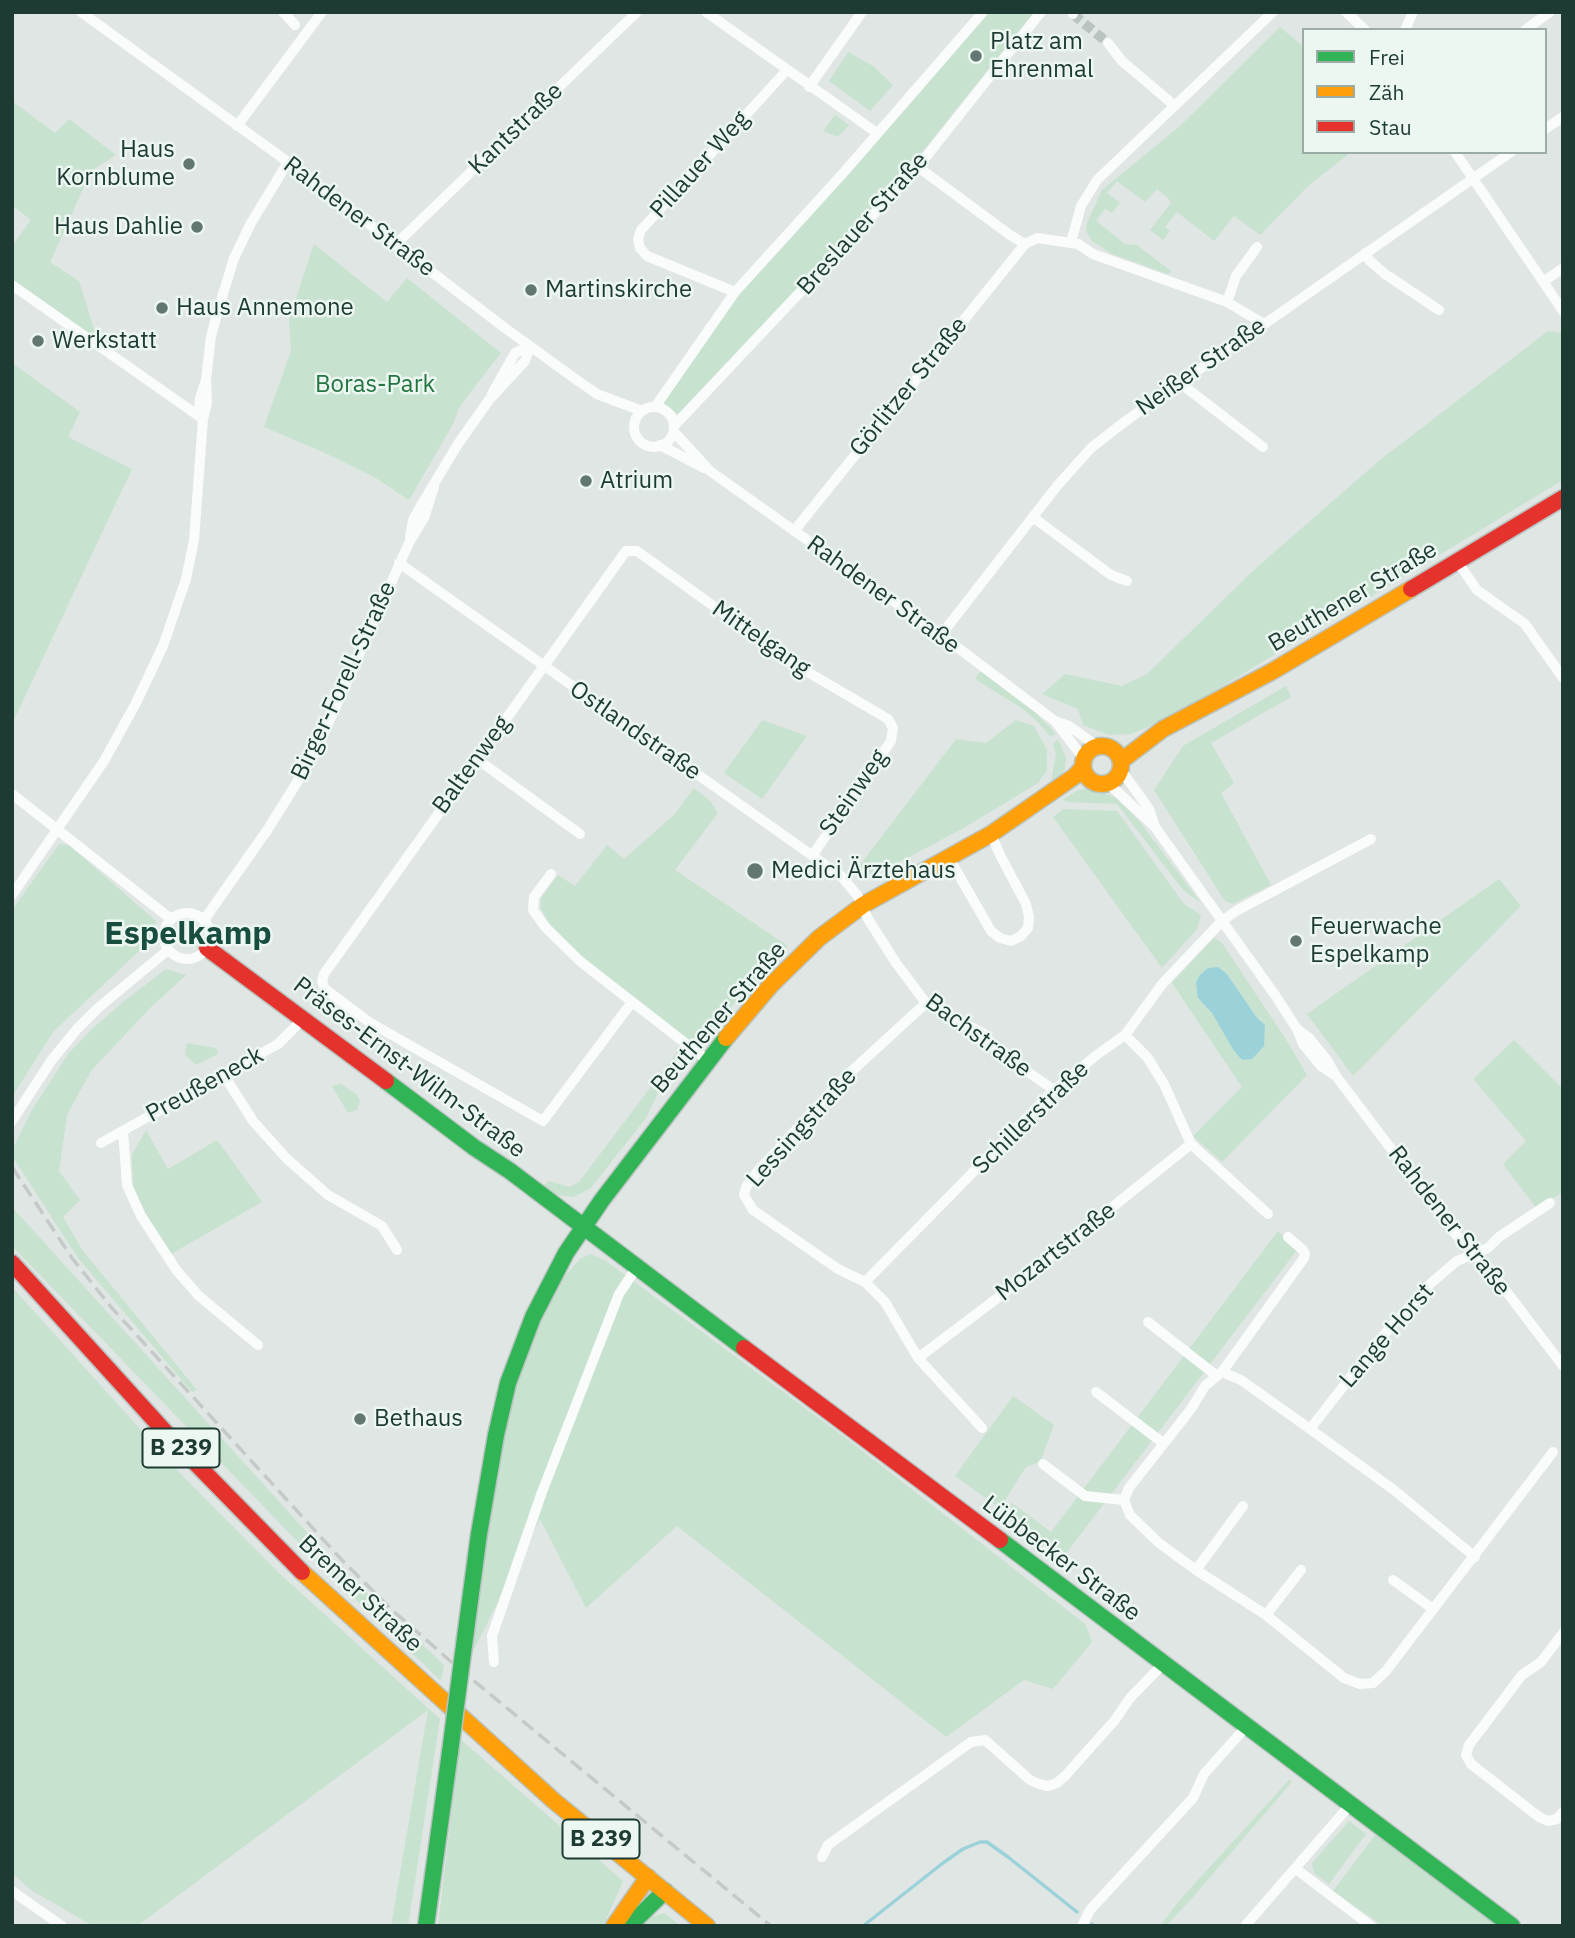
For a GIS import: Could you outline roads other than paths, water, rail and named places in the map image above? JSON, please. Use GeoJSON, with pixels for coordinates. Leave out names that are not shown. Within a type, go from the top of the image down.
{"type":"FeatureCollection","features":[{"type":"Feature","properties":{"kind":"main road","name":"Beuthener Straße"},"geometry":{"type":"LineString","coordinates":[[1119,760],[1163,729],[1271,672],[1563,498]]}},
{"type":"Feature","properties":{"kind":"main road"},"geometry":{"type":"LineString","coordinates":[[1103,746],[1119,760],[1118,776],[1108,783],[1102,784],[1086,769],[1087,753],[1097,747],[1103,746]]}},
{"type":"Feature","properties":{"kind":"main road","name":"Beuthener Straße"},"geometry":{"type":"LineString","coordinates":[[426,1926],[479,1534],[496,1435],[508,1382],[533,1317],[566,1253],[708,1060],[771,985],[819,938],[863,905],[991,834],[1031,808],[1055,799],[1080,783],[1086,769]]}},
{"type":"Feature","properties":{"kind":"main road","name":"Präses-Ernst-Wilm-Straße"},"geometry":{"type":"LineString","coordinates":[[207,947],[583,1227]]}},
{"type":"Feature","properties":{"kind":"main road","name":"Lübbecker Straße"},"geometry":{"type":"LineString","coordinates":[[583,1227],[1512,1926]]}},
{"type":"Feature","properties":{"kind":"main road","name":"Bremer Straße"},"geometry":{"type":"LineString","coordinates":[[12,1263],[168,1435],[294,1564],[473,1730],[707,1926]]}},
{"type":"Feature","properties":{"kind":"main road","name":"B 239"},"geometry":{"type":"LineString","coordinates":[[614,1926],[648,1877]]}},
{"type":"Feature","properties":{"kind":"main road"},"geometry":{"type":"LineString","coordinates":[[629,1926],[665,1891]]}},
{"type":"Feature","properties":{"kind":"street","name":"Rahdener Straße"},"geometry":{"type":"LineString","coordinates":[[80,12],[288,162],[597,394],[642,411]]}},
{"type":"Feature","properties":{"kind":"street"},"geometry":{"type":"LineString","coordinates":[[283,12],[295,25]]}},
{"type":"Feature","properties":{"kind":"street"},"geometry":{"type":"LineString","coordinates":[[237,125],[322,12]]}},
{"type":"Feature","properties":{"kind":"street","name":"Kantstraße"},"geometry":{"type":"LineString","coordinates":[[396,245],[636,12]]}},
{"type":"Feature","properties":{"kind":"street"},"geometry":{"type":"LineString","coordinates":[[706,12],[877,133]]}},
{"type":"Feature","properties":{"kind":"street"},"geometry":{"type":"LineString","coordinates":[[809,87],[862,12]]}},
{"type":"Feature","properties":{"kind":"street","name":"Breslauer Straße"},"geometry":{"type":"LineString","coordinates":[[655,407],[735,292],[983,12]]}},
{"type":"Feature","properties":{"kind":"street","name":"Breslauer Straße"},"geometry":{"type":"LineString","coordinates":[[674,429],[918,166],[1041,12]]}},
{"type":"Feature","properties":{"kind":"street"},"geometry":{"type":"LineString","coordinates":[[1071,242],[1081,206],[1097,180],[1273,12]]}},
{"type":"Feature","properties":{"kind":"street"},"geometry":{"type":"LineString","coordinates":[[1346,12],[1363,28]]}},
{"type":"Feature","properties":{"kind":"street"},"geometry":{"type":"LineString","coordinates":[[1406,28],[1413,12]]}},
{"type":"Feature","properties":{"kind":"street"},"geometry":{"type":"LineString","coordinates":[[1528,28],[1550,12]]}},
{"type":"Feature","properties":{"kind":"street"},"geometry":{"type":"LineString","coordinates":[[1108,43],[1122,61],[1175,106]]}},
{"type":"Feature","properties":{"kind":"street","name":"Pillauer Weg"},"geometry":{"type":"LineString","coordinates":[[735,292],[648,256],[640,248],[638,239],[641,230],[786,71]]}},
{"type":"Feature","properties":{"kind":"street"},"geometry":{"type":"LineString","coordinates":[[1547,128],[1563,117]]}},
{"type":"Feature","properties":{"kind":"street"},"geometry":{"type":"LineString","coordinates":[[1456,154],[1563,311]]}},
{"type":"Feature","properties":{"kind":"street","name":"Neißer Straße"},"geometry":{"type":"LineString","coordinates":[[941,635],[1057,486],[1091,449],[1127,419],[1508,154]]}},
{"type":"Feature","properties":{"kind":"street"},"geometry":{"type":"LineString","coordinates":[[12,895],[104,761],[163,646],[187,578],[194,540],[211,336],[234,258],[264,199],[288,162]]}},
{"type":"Feature","properties":{"kind":"street"},"geometry":{"type":"LineString","coordinates":[[918,166],[1025,244],[1037,238],[1071,242],[1093,254],[1227,302],[1264,324]]}},
{"type":"Feature","properties":{"kind":"street","name":"Görlitzer Straße"},"geometry":{"type":"LineString","coordinates":[[794,531],[1025,244]]}},
{"type":"Feature","properties":{"kind":"street"},"geometry":{"type":"LineString","coordinates":[[1227,302],[1236,276],[1257,247]]}},
{"type":"Feature","properties":{"kind":"street"},"geometry":{"type":"LineString","coordinates":[[1365,253],[1385,274],[1439,310]]}},
{"type":"Feature","properties":{"kind":"street"},"geometry":{"type":"LineString","coordinates":[[1543,282],[1563,268]]}},
{"type":"Feature","properties":{"kind":"street"},"geometry":{"type":"LineString","coordinates":[[12,285],[204,419]]}},
{"type":"Feature","properties":{"kind":"street","name":"Birger-Forell-Straße"},"geometry":{"type":"LineString","coordinates":[[204,920],[268,829],[314,755],[409,543],[424,518],[434,487],[458,444],[489,400],[502,372],[515,354],[530,346]]}},
{"type":"Feature","properties":{"kind":"street"},"geometry":{"type":"LineString","coordinates":[[1180,383],[1263,447]]}},
{"type":"Feature","properties":{"kind":"street"},"geometry":{"type":"LineString","coordinates":[[655,407],[668,412],[674,429],[671,438],[660,446],[648,445],[638,437],[635,424],[642,411],[655,407]]}},
{"type":"Feature","properties":{"kind":"street","name":"Rahdener Straße"},"geometry":{"type":"LineString","coordinates":[[674,429],[710,471]]}},
{"type":"Feature","properties":{"kind":"street","name":"Rahdener Straße"},"geometry":{"type":"LineString","coordinates":[[660,446],[710,471],[941,635],[1055,720],[1069,726],[1097,747]]}},
{"type":"Feature","properties":{"kind":"street"},"geometry":{"type":"LineString","coordinates":[[1034,518],[1111,575],[1127,581]]}},
{"type":"Feature","properties":{"kind":"street","name":"Baltenweg"},"geometry":{"type":"LineString","coordinates":[[626,551],[324,974],[322,982],[325,989],[369,1022],[543,1121],[632,1002]]}},
{"type":"Feature","properties":{"kind":"street","name":"Mittelgang"},"geometry":{"type":"LineString","coordinates":[[626,551],[637,551],[794,664],[888,719],[894,730]]}},
{"type":"Feature","properties":{"kind":"street"},"geometry":{"type":"LineString","coordinates":[[1457,561],[1477,590],[1525,624],[1563,678]]}},
{"type":"Feature","properties":{"kind":"street","name":"Ostlandstraße"},"geometry":{"type":"LineString","coordinates":[[400,563],[841,876],[863,905]]}},
{"type":"Feature","properties":{"kind":"street","name":"Rahdener Straße"},"geometry":{"type":"LineString","coordinates":[[1055,720],[1086,769]]}},
{"type":"Feature","properties":{"kind":"street","name":"Steinweg"},"geometry":{"type":"LineString","coordinates":[[812,856],[891,741],[894,730]]}},
{"type":"Feature","properties":{"kind":"street"},"geometry":{"type":"LineString","coordinates":[[477,760],[580,834]]}},
{"type":"Feature","properties":{"kind":"street","name":"Rahdener Straße"},"geometry":{"type":"LineString","coordinates":[[1119,760],[1149,809],[1155,827]]}},
{"type":"Feature","properties":{"kind":"street","name":"Rahdener Straße"},"geometry":{"type":"LineString","coordinates":[[1108,783],[1155,827],[1297,1029],[1303,1044],[1321,1066],[1336,1076],[1460,1240],[1486,1266],[1563,1366]]}},
{"type":"Feature","properties":{"kind":"street"},"geometry":{"type":"LineString","coordinates":[[12,794],[172,919]]}},
{"type":"Feature","properties":{"kind":"street"},"geometry":{"type":"LineString","coordinates":[[949,858],[991,931],[1000,938],[1011,941],[1021,936],[1028,928],[1030,917],[991,834]]}},
{"type":"Feature","properties":{"kind":"street","name":"Schillerstraße"},"geometry":{"type":"LineString","coordinates":[[865,1282],[1054,1090],[1125,1035],[1163,983],[1222,922],[1236,911],[1371,839]]}},
{"type":"Feature","properties":{"kind":"street"},"geometry":{"type":"LineString","coordinates":[[551,874],[534,897],[533,910],[546,928],[581,962],[708,1060]]}},
{"type":"Feature","properties":{"kind":"street","name":"Bachstraße"},"geometry":{"type":"LineString","coordinates":[[863,905],[867,919],[926,1003],[984,1034],[999,1052],[1054,1090]]}},
{"type":"Feature","properties":{"kind":"street"},"geometry":{"type":"LineString","coordinates":[[188,913],[204,920],[210,933],[207,947],[196,958],[188,960],[173,955],[168,950],[164,934],[172,919],[179,914],[188,913]]}},
{"type":"Feature","properties":{"kind":"street"},"geometry":{"type":"LineString","coordinates":[[14,1119],[51,1061],[76,1030],[98,1008],[168,950]]}},
{"type":"Feature","properties":{"kind":"street","name":"Lessingstraße"},"geometry":{"type":"LineString","coordinates":[[926,1003],[842,1080],[758,1171],[746,1187],[744,1195],[753,1210],[838,1269],[865,1282],[885,1302],[918,1358],[982,1428]]}},
{"type":"Feature","properties":{"kind":"street","name":"Preußeneck"},"geometry":{"type":"LineString","coordinates":[[101,1143],[278,1044],[303,1018]]}},
{"type":"Feature","properties":{"kind":"street"},"geometry":{"type":"LineString","coordinates":[[1125,1035],[1147,1057],[1164,1084],[1191,1144],[1268,1214]]}},
{"type":"Feature","properties":{"kind":"street"},"geometry":{"type":"LineString","coordinates":[[224,1074],[253,1121],[287,1159],[328,1195],[382,1226],[397,1250]]}},
{"type":"Feature","properties":{"kind":"street"},"geometry":{"type":"LineString","coordinates":[[123,1131],[127,1185],[141,1216],[177,1271],[199,1296],[258,1346]]}},
{"type":"Feature","properties":{"kind":"street","name":"Mozartstraße"},"geometry":{"type":"LineString","coordinates":[[918,1358],[1024,1278],[1191,1144]]}},
{"type":"Feature","properties":{"kind":"street","name":"Lange Horst"},"geometry":{"type":"LineString","coordinates":[[1310,1429],[1431,1283],[1457,1261],[1488,1248],[1499,1237],[1550,1203]]}},
{"type":"Feature","properties":{"kind":"street"},"geometry":{"type":"LineString","coordinates":[[1288,1237],[1306,1254],[1304,1258],[1220,1374],[1205,1386],[1191,1409],[1129,1489],[1124,1500],[1130,1515],[1159,1543],[1266,1615],[1344,1678],[1360,1684],[1373,1683],[1386,1671],[1475,1557],[1553,1452]]}},
{"type":"Feature","properties":{"kind":"street"},"geometry":{"type":"LineString","coordinates":[[494,1662],[492,1636],[542,1492],[619,1294],[637,1267]]}},
{"type":"Feature","properties":{"kind":"street"},"geometry":{"type":"LineString","coordinates":[[1148,1322],[1220,1374],[1241,1380],[1310,1429],[1394,1490],[1475,1557]]}},
{"type":"Feature","properties":{"kind":"street"},"geometry":{"type":"LineString","coordinates":[[1096,1392],[1163,1443]]}},
{"type":"Feature","properties":{"kind":"street"},"geometry":{"type":"LineString","coordinates":[[1043,1464],[1085,1496],[1124,1500]]}},
{"type":"Feature","properties":{"kind":"street"},"geometry":{"type":"LineString","coordinates":[[1196,1570],[1243,1506]]}},
{"type":"Feature","properties":{"kind":"street"},"geometry":{"type":"LineString","coordinates":[[1266,1615],[1301,1570]]}},
{"type":"Feature","properties":{"kind":"street"},"geometry":{"type":"LineString","coordinates":[[1393,1580],[1433,1609]]}},
{"type":"Feature","properties":{"kind":"street"},"geometry":{"type":"LineString","coordinates":[[1563,1633],[1541,1662],[1522,1675],[1469,1745],[1466,1755],[1471,1763],[1539,1817],[1548,1821],[1557,1819],[1563,1812]]}},
{"type":"Feature","properties":{"kind":"street"},"geometry":{"type":"LineString","coordinates":[[822,1857],[828,1845],[971,1742],[985,1740],[1030,1780],[1048,1786],[1057,1783],[1163,1664]]}},
{"type":"Feature","properties":{"kind":"street"},"geometry":{"type":"LineString","coordinates":[[1082,1926],[1090,1910],[1193,1798],[1204,1774],[1246,1727]]}},
{"type":"Feature","properties":{"kind":"street"},"geometry":{"type":"LineString","coordinates":[[1245,1926],[1350,1805]]}},
{"type":"Feature","properties":{"kind":"street"},"geometry":{"type":"LineString","coordinates":[[1296,1869],[1371,1926]]}},
{"type":"Feature","properties":{"kind":"street"},"geometry":{"type":"LineString","coordinates":[[12,1891],[62,1926]]}},
{"type":"Feature","properties":{"kind":"water"},"geometry":{"type":"Polygon","coordinates":[[[1218,967],[1227,974],[1265,1025],[1264,1046],[1252,1059],[1242,1060],[1234,1051],[1212,1013],[1198,998],[1196,982],[1200,975],[1208,968],[1218,967]]]}},
{"type":"Feature","properties":{"kind":"waterway"},"geometry":{"type":"LineString","coordinates":[[863,1926],[943,1863],[963,1849],[980,1842],[987,1842],[1008,1857],[1077,1912]]}},
{"type":"Feature","properties":{"kind":"tunnel"},"geometry":{"type":"LineString","coordinates":[[1073,14],[1108,43]]}},
{"type":"Feature","properties":{"kind":"railway"},"geometry":{"type":"LineString","coordinates":[[12,1167],[72,1258],[111,1307],[339,1557],[391,1609],[456,1666],[771,1926]]}},
{"type":"Feature","properties":{"kind":"place","name":"Platz am Ehrenmal"},"geometry":{"type":"Point","coordinates":[976,56]}},
{"type":"Feature","properties":{"kind":"place","name":"Haus Kornblume"},"geometry":{"type":"Point","coordinates":[189,164]}},
{"type":"Feature","properties":{"kind":"place","name":"Haus Dahlie"},"geometry":{"type":"Point","coordinates":[197,227]}},
{"type":"Feature","properties":{"kind":"place","name":"Martinskirche"},"geometry":{"type":"Point","coordinates":[531,290]}},
{"type":"Feature","properties":{"kind":"place","name":"Haus Annemone"},"geometry":{"type":"Point","coordinates":[162,308]}},
{"type":"Feature","properties":{"kind":"place","name":"Werkstatt"},"geometry":{"type":"Point","coordinates":[38,341]}},
{"type":"Feature","properties":{"kind":"place","name":"Atrium"},"geometry":{"type":"Point","coordinates":[586,481]}},
{"type":"Feature","properties":{"kind":"place","name":"Medici Ärztehaus"},"geometry":{"type":"Point","coordinates":[755,871]}},
{"type":"Feature","properties":{"kind":"place","name":"Feuerwache Espelkamp"},"geometry":{"type":"Point","coordinates":[1296,941]}},
{"type":"Feature","properties":{"kind":"place","name":"Bethaus"},"geometry":{"type":"Point","coordinates":[360,1419]}},
{"type":"Feature","properties":{"kind":"district","name":"Espelkamp"},"geometry":{"type":"Point","coordinates":[188,935]}},
{"type":"Feature","properties":{"kind":"park label","name":"Boras-Park"},"geometry":{"type":"Point","coordinates":[375,385]}}]}
